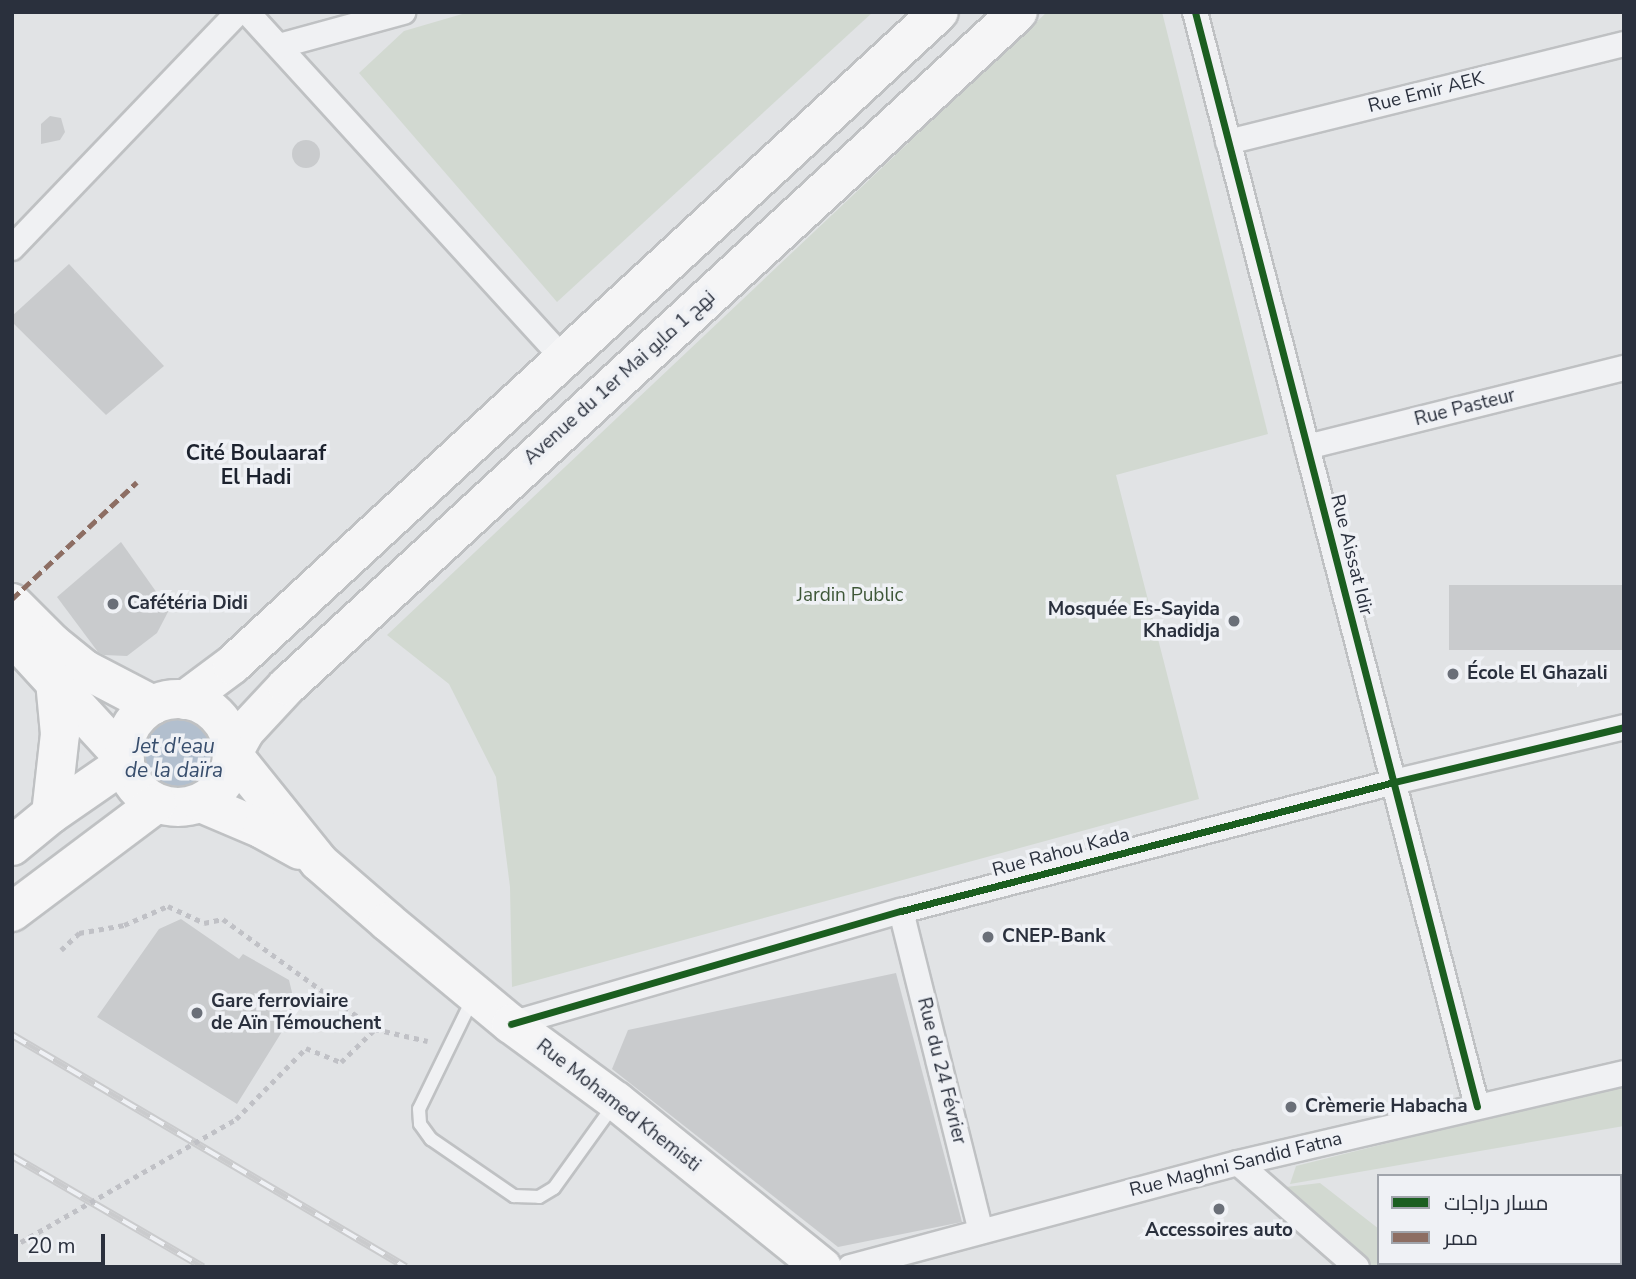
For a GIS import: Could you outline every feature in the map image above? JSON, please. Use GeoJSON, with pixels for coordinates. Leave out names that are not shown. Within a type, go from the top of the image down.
{"type":"FeatureCollection","features":[{"type":"Feature","properties":{"kind":"main road"},"geometry":{"type":"LineString","coordinates":[[12,846],[51,814],[125,761],[130,728],[232,665],[939,12]]}},
{"type":"Feature","properties":{"kind":"main road","name":"Avenue du 1er Mai نهج 1 مايو"},"geometry":{"type":"LineString","coordinates":[[233,754],[245,731],[287,686],[1018,12]]}},
{"type":"Feature","properties":{"kind":"main road"},"geometry":{"type":"LineString","coordinates":[[12,603],[52,643],[84,669],[169,702],[213,712],[230,738],[233,754],[223,784],[201,803],[171,807],[157,803],[136,787],[125,761],[12,636]]}},
{"type":"Feature","properties":{"kind":"main road"},"geometry":{"type":"LineString","coordinates":[[51,814],[59,761],[55,681]]}},
{"type":"Feature","properties":{"kind":"main road","name":"Rue Mohamed Khemisti"},"geometry":{"type":"LineString","coordinates":[[233,754],[319,862]]}},
{"type":"Feature","properties":{"kind":"main road"},"geometry":{"type":"LineString","coordinates":[[12,912],[157,803]]}},
{"type":"Feature","properties":{"kind":"main road","name":"Rue Mohamed Khemisti"},"geometry":{"type":"LineString","coordinates":[[201,803],[262,829],[319,862],[511,1024],[616,1101],[822,1267]]}},
{"type":"Feature","properties":{"kind":"street"},"geometry":{"type":"LineString","coordinates":[[12,248],[238,12]]}},
{"type":"Feature","properties":{"kind":"street"},"geometry":{"type":"LineString","coordinates":[[247,12],[564,359]]}},
{"type":"Feature","properties":{"kind":"street"},"geometry":{"type":"LineString","coordinates":[[279,46],[402,12]]}},
{"type":"Feature","properties":{"kind":"street","name":"Rue Aissat Idir"},"geometry":{"type":"LineString","coordinates":[[1195,12],[1477,1106]]}},
{"type":"Feature","properties":{"kind":"street","name":"Rue Emir AEK"},"geometry":{"type":"LineString","coordinates":[[1228,142],[1624,44]]}},
{"type":"Feature","properties":{"kind":"street","name":"Rue Pasteur"},"geometry":{"type":"LineString","coordinates":[[1307,447],[1624,368]]}},
{"type":"Feature","properties":{"kind":"street","name":"Rue Rahou Kada"},"geometry":{"type":"LineString","coordinates":[[511,1024],[901,911],[1394,782],[1624,727]]}},
{"type":"Feature","properties":{"kind":"street","name":"Rue du 24 Février"},"geometry":{"type":"LineString","coordinates":[[901,911],[981,1231]]}},
{"type":"Feature","properties":{"kind":"street","name":"Rue Maghni Sandid Fatna"},"geometry":{"type":"LineString","coordinates":[[850,1267],[1238,1163],[1624,1073]]}},
{"type":"Feature","properties":{"kind":"street"},"geometry":{"type":"LineString","coordinates":[[1238,1163],[1357,1267]]}},
{"type":"Feature","properties":{"kind":"lane"},"geometry":{"type":"LineString","coordinates":[[475,995],[419,1110],[420,1124],[431,1139],[514,1196],[539,1197],[554,1188],[616,1101]]}},
{"type":"Feature","properties":{"kind":"path"},"geometry":{"type":"LineString","coordinates":[[61,950],[79,933],[124,925],[168,906],[204,923],[223,919],[375,1029],[448,1046]]}},
{"type":"Feature","properties":{"kind":"path"},"geometry":{"type":"LineString","coordinates":[[12,1247],[236,1119],[306,1048],[341,1062],[375,1029]]}},
{"type":"Feature","properties":{"kind":"green space"},"geometry":{"type":"Polygon","coordinates":[[[469,12],[873,12],[557,302],[359,73],[404,31],[469,12]]]}},
{"type":"Feature","properties":{"kind":"green space","name":"Jardin Public"},"geometry":{"type":"Polygon","coordinates":[[[1047,12],[1162,12],[1268,434],[1116,475],[1199,799],[512,987],[510,887],[496,777],[449,684],[387,635],[1047,12]]]}},
{"type":"Feature","properties":{"kind":"green space"},"geometry":{"type":"Polygon","coordinates":[[[1624,1084],[1624,1126],[1290,1184],[1296,1166],[1624,1084]]]}},
{"type":"Feature","properties":{"kind":"green space"},"geometry":{"type":"Polygon","coordinates":[[[1320,1183],[1377,1227],[1377,1265],[1428,1267],[1365,1267],[1281,1195],[1286,1187],[1320,1183]]]}},
{"type":"Feature","properties":{"kind":"water","name":"Jet d'eau de la daïra"},"geometry":{"type":"Polygon","coordinates":[[[175,718],[190,721],[203,730],[212,743],[215,758],[212,773],[203,786],[190,795],[175,798],[160,795],[147,786],[138,773],[135,758],[138,743],[147,730],[160,721],[175,718]]]}},
{"type":"Feature","properties":{"kind":"building"},"geometry":{"type":"Polygon","coordinates":[[[50,116],[61,118],[65,132],[60,140],[41,144],[41,124],[50,116]]]}},
{"type":"Feature","properties":{"kind":"building"},"geometry":{"type":"Polygon","coordinates":[[[306,140],[316,144],[320,154],[316,164],[306,168],[296,164],[292,154],[296,144],[306,140]]]}},
{"type":"Feature","properties":{"kind":"building"},"geometry":{"type":"Polygon","coordinates":[[[69,264],[164,366],[106,415],[12,322],[12,316],[69,264]]]}},
{"type":"Feature","properties":{"kind":"building","name":"Cafétéria Didi"},"geometry":{"type":"Polygon","coordinates":[[[121,542],[169,610],[157,633],[127,656],[104,655],[98,652],[57,597],[121,542]]]}},
{"type":"Feature","properties":{"kind":"building"},"geometry":{"type":"Polygon","coordinates":[[[1449,585],[1624,585],[1624,650],[1449,650],[1449,585]]]}},
{"type":"Feature","properties":{"kind":"building","name":"Gare ferroviaire de Aïn Témouchent"},"geometry":{"type":"Polygon","coordinates":[[[181,919],[239,959],[243,954],[289,980],[296,1009],[237,1104],[97,1017],[159,929],[181,919]]]}},
{"type":"Feature","properties":{"kind":"building"},"geometry":{"type":"Polygon","coordinates":[[[896,973],[962,1222],[838,1247],[612,1069],[628,1030],[896,973]]]}},
{"type":"Feature","properties":{"kind":"railway"},"geometry":{"type":"LineString","coordinates":[[12,1035],[406,1267]]}},
{"type":"Feature","properties":{"kind":"railway"},"geometry":{"type":"LineString","coordinates":[[12,1156],[203,1267]]}},
{"type":"Feature","properties":{"kind":"marked path"},"geometry":{"type":"LineString","coordinates":[[12,599],[137,482]]}},
{"type":"Feature","properties":{"kind":"cycle path"},"geometry":{"type":"LineString","coordinates":[[1195,12],[1477,1106]]}},
{"type":"Feature","properties":{"kind":"cycle path"},"geometry":{"type":"LineString","coordinates":[[511,1024],[901,911],[1394,782],[1624,727]]}},
{"type":"Feature","properties":{"kind":"place","name":"Cafétéria Didi"},"geometry":{"type":"Point","coordinates":[113,604]}},
{"type":"Feature","properties":{"kind":"place","name":"Mosquée Es-Sayida Khadidja"},"geometry":{"type":"Point","coordinates":[1234,621]}},
{"type":"Feature","properties":{"kind":"place","name":"École El Ghazali"},"geometry":{"type":"Point","coordinates":[1453,674]}},
{"type":"Feature","properties":{"kind":"place","name":"CNEP-Bank"},"geometry":{"type":"Point","coordinates":[988,937]}},
{"type":"Feature","properties":{"kind":"place","name":"Gare ferroviaire de Aïn Témouchent"},"geometry":{"type":"Point","coordinates":[197,1013]}},
{"type":"Feature","properties":{"kind":"place","name":"Crèmerie Habacha"},"geometry":{"type":"Point","coordinates":[1291,1107]}},
{"type":"Feature","properties":{"kind":"place","name":"Accessoires auto"},"geometry":{"type":"Point","coordinates":[1219,1209]}},
{"type":"Feature","properties":{"kind":"district","name":"Cité Boulaaraf El Hadi"},"geometry":{"type":"Point","coordinates":[256,465]}}]}
